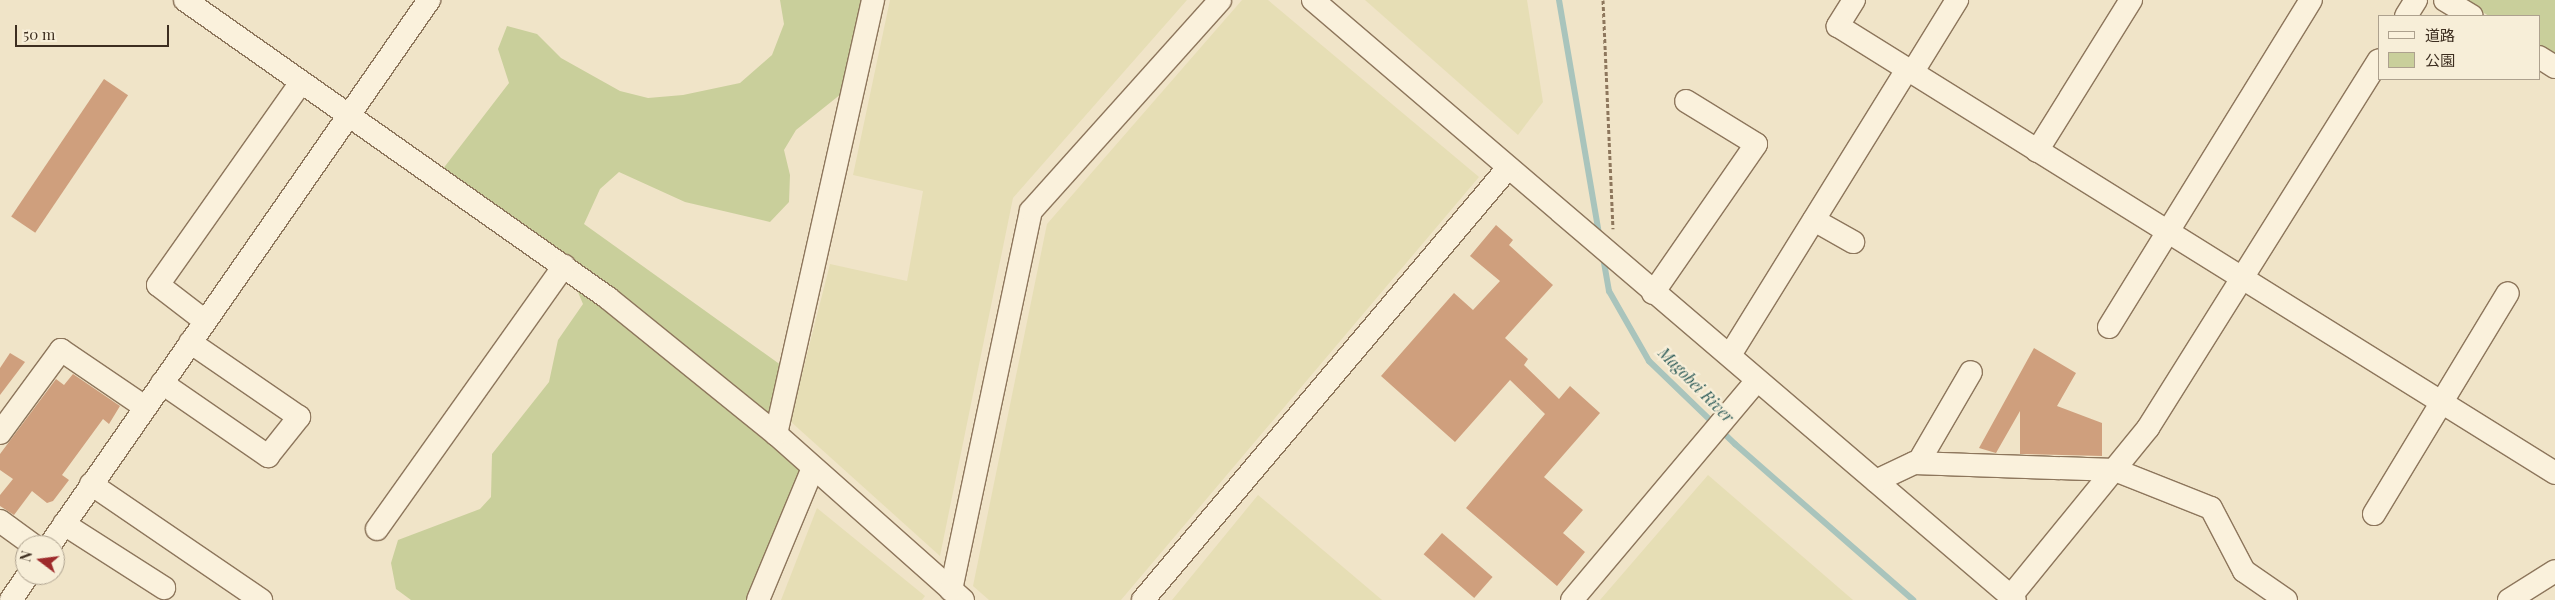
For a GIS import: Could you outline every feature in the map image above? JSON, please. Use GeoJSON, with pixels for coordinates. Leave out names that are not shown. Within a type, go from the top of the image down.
{"type":"FeatureCollection","features":[{"type":"Feature","properties":{"kind":"street"},"geometry":{"type":"LineString","coordinates":[[185,0],[564,266],[776,434],[957,595]]}},
{"type":"Feature","properties":{"kind":"street"},"geometry":{"type":"LineString","coordinates":[[57,535],[430,0]]}},
{"type":"Feature","properties":{"kind":"street"},"geometry":{"type":"LineString","coordinates":[[776,434],[873,0]]}},
{"type":"Feature","properties":{"kind":"street"},"geometry":{"type":"LineString","coordinates":[[957,595],[1031,211],[1220,0]]}},
{"type":"Feature","properties":{"kind":"street"},"geometry":{"type":"LineString","coordinates":[[1313,0],[1653,293],[1730,355],[2007,597],[2115,470],[2148,428],[2378,62]]}},
{"type":"Feature","properties":{"kind":"street"},"geometry":{"type":"LineString","coordinates":[[1854,0],[1838,26],[2037,151],[2244,276],[2443,404],[2555,472]]}},
{"type":"Feature","properties":{"kind":"street"},"geometry":{"type":"LineString","coordinates":[[1730,355],[1814,220],[1957,0]]}},
{"type":"Feature","properties":{"kind":"street"},"geometry":{"type":"LineString","coordinates":[[2037,151],[2131,0]]}},
{"type":"Feature","properties":{"kind":"street"},"geometry":{"type":"LineString","coordinates":[[2109,328],[2167,230],[2311,0]]}},
{"type":"Feature","properties":{"kind":"street"},"geometry":{"type":"LineString","coordinates":[[2407,15],[2416,0]]}},
{"type":"Feature","properties":{"kind":"street"},"geometry":{"type":"LineString","coordinates":[[2445,0],[2470,15]]}},
{"type":"Feature","properties":{"kind":"street"},"geometry":{"type":"LineString","coordinates":[[2540,58],[2555,67]]}},
{"type":"Feature","properties":{"kind":"street"},"geometry":{"type":"LineString","coordinates":[[205,321],[158,285],[301,82]]}},
{"type":"Feature","properties":{"kind":"street"},"geometry":{"type":"LineString","coordinates":[[1653,293],[1756,144],[1686,102]]}},
{"type":"Feature","properties":{"kind":"street"},"geometry":{"type":"LineString","coordinates":[[1143,600],[1508,168]]}},
{"type":"Feature","properties":{"kind":"street"},"geometry":{"type":"LineString","coordinates":[[1814,220],[1853,242]]}},
{"type":"Feature","properties":{"kind":"street"},"geometry":{"type":"LineString","coordinates":[[377,529],[564,266]]}},
{"type":"Feature","properties":{"kind":"street"},"geometry":{"type":"LineString","coordinates":[[2374,514],[2443,404],[2508,293]]}},
{"type":"Feature","properties":{"kind":"street"},"geometry":{"type":"LineString","coordinates":[[162,383],[268,456],[299,416],[190,342]]}},
{"type":"Feature","properties":{"kind":"street"},"geometry":{"type":"LineString","coordinates":[[0,433],[61,350],[146,407]]}},
{"type":"Feature","properties":{"kind":"street"},"geometry":{"type":"LineString","coordinates":[[1918,464],[1971,372]]}},
{"type":"Feature","properties":{"kind":"street"},"geometry":{"type":"LineString","coordinates":[[1572,600],[1757,380]]}},
{"type":"Feature","properties":{"kind":"street"},"geometry":{"type":"LineString","coordinates":[[1876,481],[1918,464],[2115,470],[2211,508],[2244,572],[2286,600]]}},
{"type":"Feature","properties":{"kind":"street"},"geometry":{"type":"LineString","coordinates":[[758,600],[813,468]]}},
{"type":"Feature","properties":{"kind":"street"},"geometry":{"type":"LineString","coordinates":[[91,484],[261,600]]}},
{"type":"Feature","properties":{"kind":"street"},"geometry":{"type":"LineString","coordinates":[[0,521],[19,535]]}},
{"type":"Feature","properties":{"kind":"street"},"geometry":{"type":"LineString","coordinates":[[64,524],[164,588]]}},
{"type":"Feature","properties":{"kind":"street"},"geometry":{"type":"LineString","coordinates":[[2509,600],[2555,571]]}},
{"type":"Feature","properties":{"kind":"street"},"geometry":{"type":"LineString","coordinates":[[11,600],[21,585]]}},
{"type":"Feature","properties":{"kind":"path"},"geometry":{"type":"LineString","coordinates":[[1602,0],[1614,259]]}},
{"type":"Feature","properties":{"kind":"shaded area"},"geometry":{"type":"Polygon","coordinates":[[[890,0],[1187,0],[1013,198],[940,556],[790,421],[830,264],[907,281],[923,191],[853,175],[890,0]]]}},
{"type":"Feature","properties":{"kind":"shaded area"},"geometry":{"type":"Polygon","coordinates":[[[1242,0],[1268,0],[1479,177],[1121,600],[989,600],[973,586],[1047,224],[1242,0]]]}},
{"type":"Feature","properties":{"kind":"shaded area"},"geometry":{"type":"Polygon","coordinates":[[[1365,0],[1527,0],[1543,102],[1518,135],[1365,0]]]}},
{"type":"Feature","properties":{"kind":"shaded area"},"geometry":{"type":"Polygon","coordinates":[[[1708,475],[1853,600],[1600,600],[1708,475]]]}},
{"type":"Feature","properties":{"kind":"shaded area"},"geometry":{"type":"Polygon","coordinates":[[[1258,495],[1382,600],[1172,600],[1258,495]]]}},
{"type":"Feature","properties":{"kind":"shaded area"},"geometry":{"type":"Polygon","coordinates":[[[817,508],[925,596],[922,600],[781,600],[817,508]]]}},
{"type":"Feature","properties":{"kind":"green space"},"geometry":{"type":"Polygon","coordinates":[[[780,0],[873,0],[856,82],[796,130],[784,150],[790,175],[789,202],[770,222],[685,202],[619,172],[600,189],[584,224],[785,368],[768,437],[802,466],[747,600],[411,600],[396,589],[391,563],[398,540],[480,509],[491,497],[492,454],[549,382],[558,340],[583,304],[563,257],[439,174],[509,83],[498,49],[507,26],[537,34],[561,58],[620,91],[648,98],[683,95],[740,83],[772,55],[784,24],[780,0]]]}},
{"type":"Feature","properties":{"kind":"green space"},"geometry":{"type":"Polygon","coordinates":[[[2462,0],[2555,0],[2555,57],[2540,48],[2540,15],[2487,15],[2462,0]]]}},
{"type":"Feature","properties":{"kind":"building"},"geometry":{"type":"Polygon","coordinates":[[[104,79],[128,95],[35,233],[11,217],[104,79]]]}},
{"type":"Feature","properties":{"kind":"building"},"geometry":{"type":"Polygon","coordinates":[[[1496,225],[1513,240],[1509,245],[1553,285],[1505,338],[1528,359],[1524,365],[1559,399],[1570,386],[1600,413],[1544,477],[1583,510],[1563,533],[1585,552],[1557,586],[1466,508],[1545,414],[1510,380],[1455,442],[1381,376],[1454,293],[1473,310],[1500,281],[1470,256],[1496,225]]]}},
{"type":"Feature","properties":{"kind":"building"},"geometry":{"type":"Polygon","coordinates":[[[2034,348],[2076,373],[2057,406],[2102,423],[2102,456],[2020,454],[2020,411],[1996,453],[1979,448],[2034,348]]]}},
{"type":"Feature","properties":{"kind":"building"},"geometry":{"type":"Polygon","coordinates":[[[10,353],[25,362],[0,395],[0,368],[10,353]]]}},
{"type":"Feature","properties":{"kind":"building"},"geometry":{"type":"Polygon","coordinates":[[[73,374],[120,406],[109,424],[103,419],[62,475],[69,480],[53,501],[47,503],[32,491],[14,515],[0,506],[0,495],[13,479],[0,470],[0,454],[56,379],[64,385],[73,374]]]}},
{"type":"Feature","properties":{"kind":"building"},"geometry":{"type":"Polygon","coordinates":[[[1442,533],[1493,577],[1474,598],[1424,554],[1442,533]]]}},
{"type":"Feature","properties":{"kind":"waterway","name":"Magobei River"},"geometry":{"type":"LineString","coordinates":[[1559,0],[1599,235]]}},
{"type":"Feature","properties":{"kind":"waterway","name":"Magobei River"},"geometry":{"type":"LineString","coordinates":[[1603,257],[1609,291],[1649,361],[1735,444],[1913,600]]}}]}
